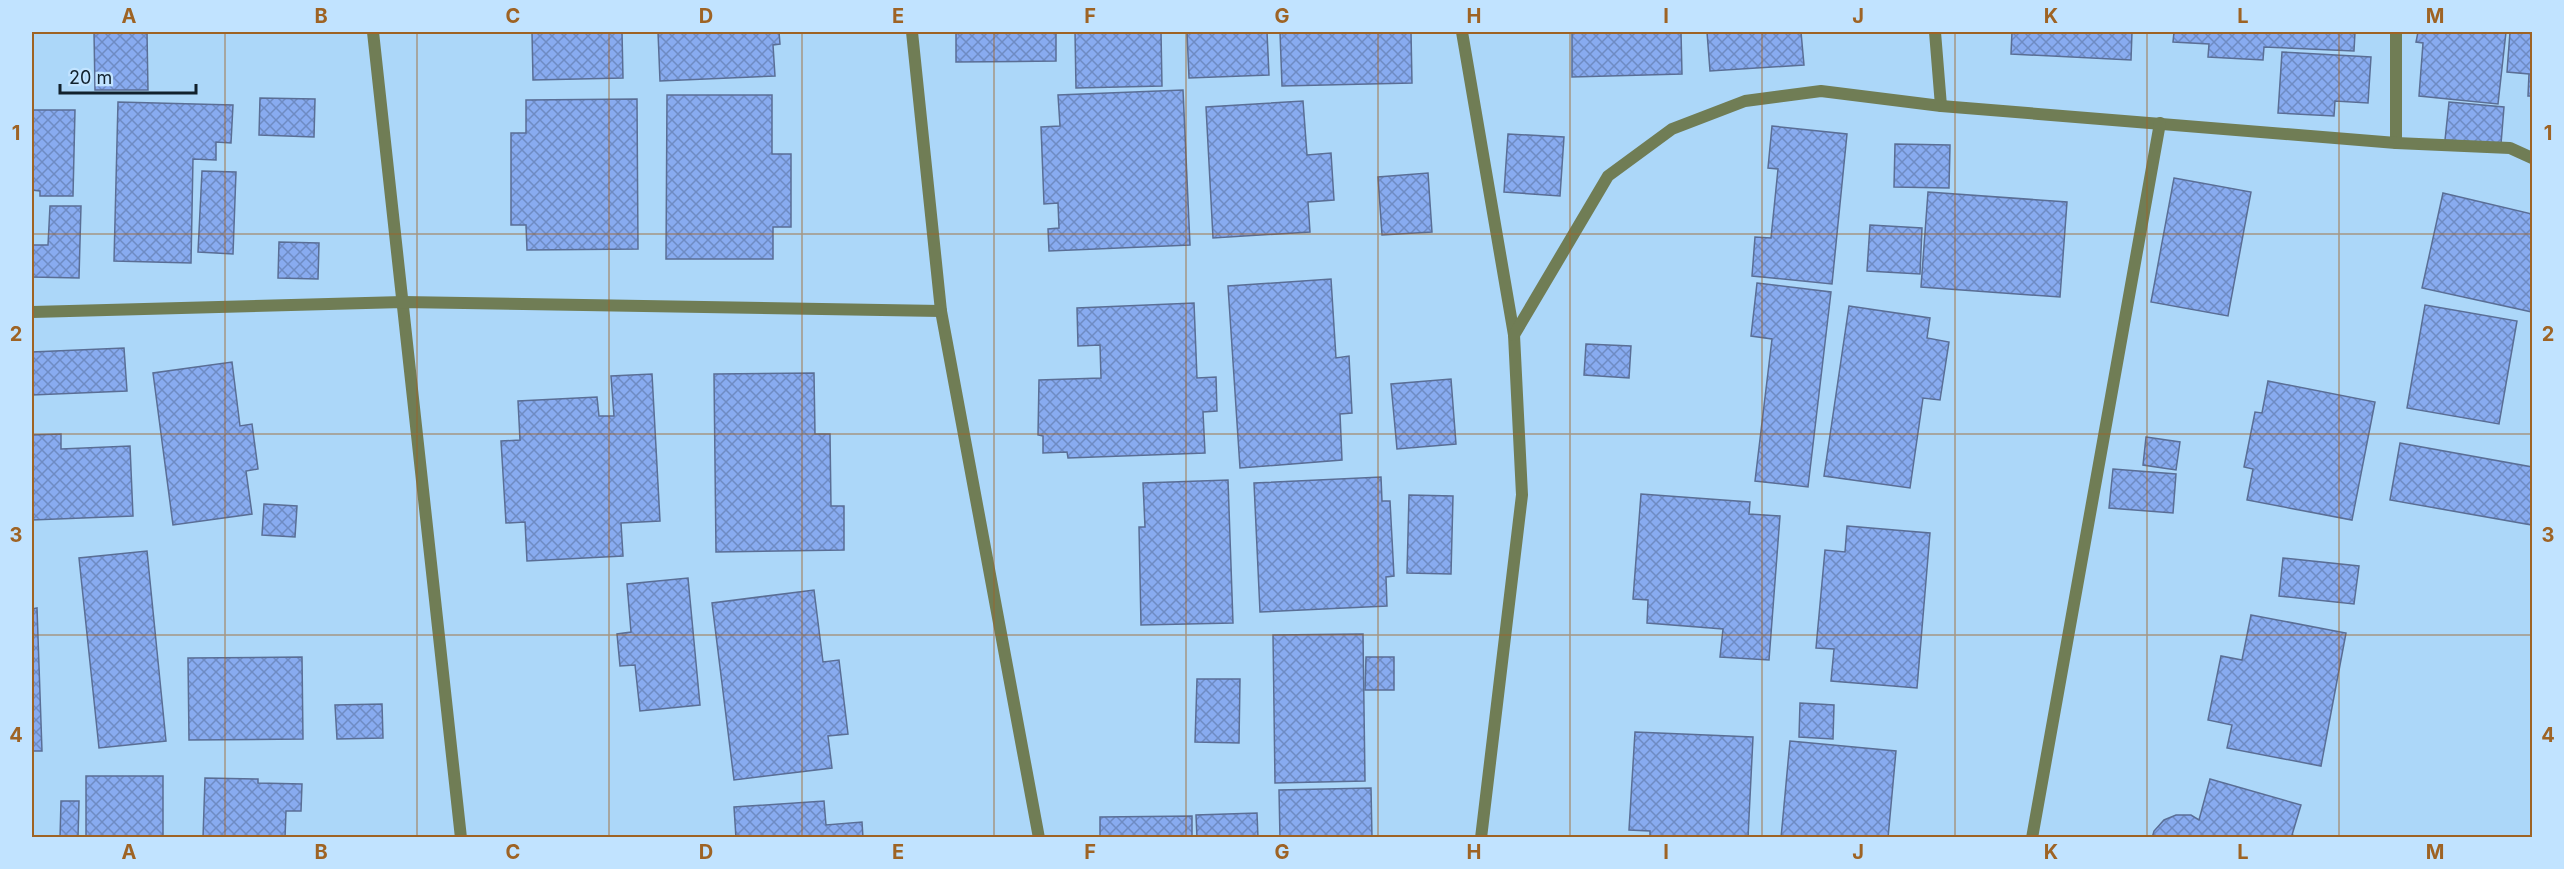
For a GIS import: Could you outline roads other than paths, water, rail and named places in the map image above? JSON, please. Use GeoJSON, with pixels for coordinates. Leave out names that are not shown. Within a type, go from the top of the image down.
{"type":"FeatureCollection","features":[{"type":"Feature","properties":{"kind":"street"},"geometry":{"type":"LineString","coordinates":[[373,32],[461,837]]}},
{"type":"Feature","properties":{"kind":"street"},"geometry":{"type":"LineString","coordinates":[[912,32],[941,311],[1039,837]]}},
{"type":"Feature","properties":{"kind":"street"},"geometry":{"type":"LineString","coordinates":[[1462,32],[1514,335],[1522,495],[1481,837]]}},
{"type":"Feature","properties":{"kind":"street"},"geometry":{"type":"LineString","coordinates":[[1935,32],[1941,106]]}},
{"type":"Feature","properties":{"kind":"street"},"geometry":{"type":"LineString","coordinates":[[2396,32],[2396,142]]}},
{"type":"Feature","properties":{"kind":"street"},"geometry":{"type":"LineString","coordinates":[[1514,335],[1608,176],[1672,129],[1745,101],[1821,91],[1941,106],[2396,142],[2510,148],[2532,158]]}},
{"type":"Feature","properties":{"kind":"street"},"geometry":{"type":"LineString","coordinates":[[2032,837],[2160,123]]}},
{"type":"Feature","properties":{"kind":"street"},"geometry":{"type":"LineString","coordinates":[[32,312],[403,302],[941,311]]}}]}
